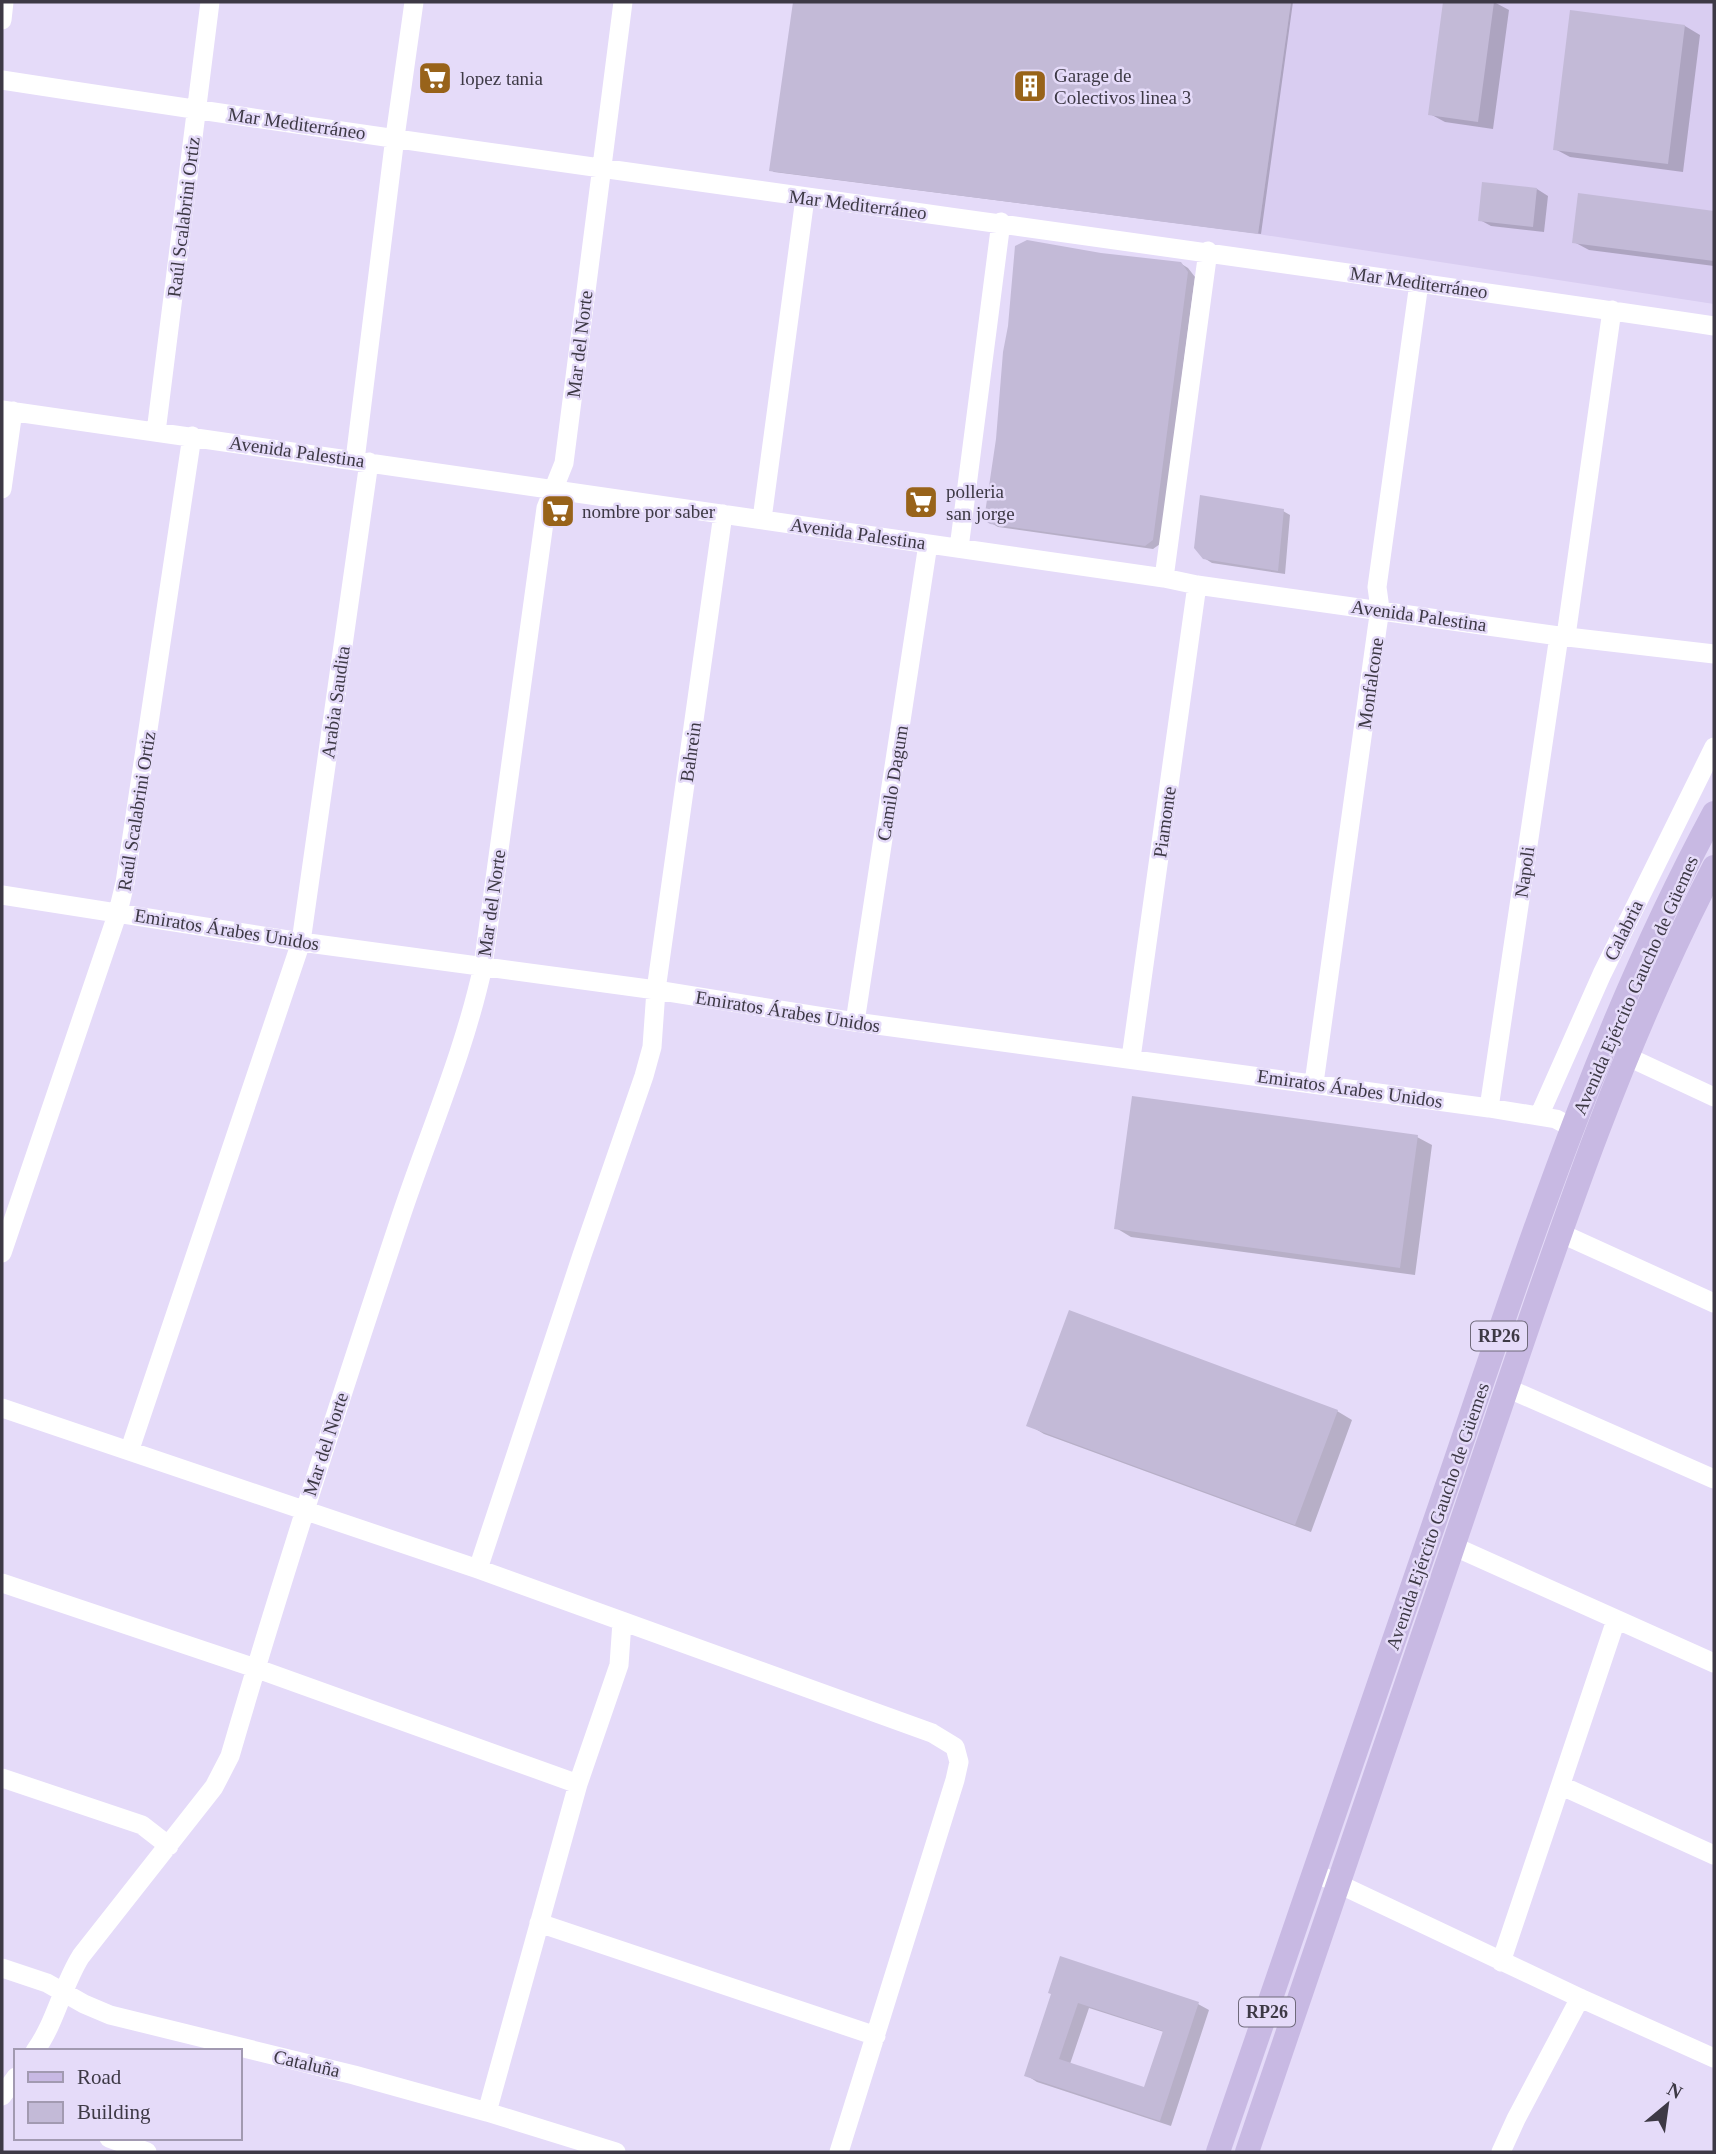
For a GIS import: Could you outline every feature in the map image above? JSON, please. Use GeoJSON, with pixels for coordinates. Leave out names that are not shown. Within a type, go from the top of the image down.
{"type":"FeatureCollection","features":[{"type":"Feature","properties":{"kind":"main road","name":"Avenida Ejército Gaucho de Güemes"},"geometry":{"type":"LineString","coordinates":[[1218,2152],[1573,1128],[1619,1011],[1714,813]]}},
{"type":"Feature","properties":{"kind":"main road","name":"Avenida Ejército Gaucho de Güemes"},"geometry":{"type":"LineString","coordinates":[[1247,2152],[1340,1886],[1560,1233],[1626,1056],[1684,926],[1714,867]]}},
{"type":"Feature","properties":{"kind":"street"},"geometry":{"type":"LineString","coordinates":[[2,20],[5,2]]}},
{"type":"Feature","properties":{"kind":"street","name":"Raúl Scalabrini Ortiz"},"geometry":{"type":"LineString","coordinates":[[156,432],[210,2]]}},
{"type":"Feature","properties":{"kind":"street","name":"Arabia Saudita"},"geometry":{"type":"LineString","coordinates":[[130,1449],[300,942],[362,461],[394,137],[414,2]]}},
{"type":"Feature","properties":{"kind":"street","name":"Mar del Norte"},"geometry":{"type":"LineString","coordinates":[[36,2049],[46,2036],[81,1956],[169,1846],[222,1773],[230,1756],[303,1510],[461,1042],[482,966],[546,508],[564,463],[623,2]]}},
{"type":"Feature","properties":{"kind":"street","name":"Mar Mediterráneo"},"geometry":{"type":"LineString","coordinates":[[2,80],[806,198],[1209,251],[1714,326]]}},
{"type":"Feature","properties":{"kind":"street"},"geometry":{"type":"LineString","coordinates":[[762,519],[806,198]]}},
{"type":"Feature","properties":{"kind":"street"},"geometry":{"type":"LineString","coordinates":[[959,548],[1001,222]]}},
{"type":"Feature","properties":{"kind":"street"},"geometry":{"type":"LineString","coordinates":[[1164,578],[1209,251]]}},
{"type":"Feature","properties":{"kind":"street","name":"Monfalcone"},"geometry":{"type":"LineString","coordinates":[[1314,1083],[1380,609],[1377,587],[1419,283]]}},
{"type":"Feature","properties":{"kind":"street","name":"Napoli"},"geometry":{"type":"LineString","coordinates":[[1489,1108],[1612,310]]}},
{"type":"Feature","properties":{"kind":"street"},"geometry":{"type":"LineString","coordinates":[[2,489],[7,411]]}},
{"type":"Feature","properties":{"kind":"street","name":"Avenida Palestina"},"geometry":{"type":"LineString","coordinates":[[7,411],[554,488],[1197,585],[1563,636],[1714,653]]}},
{"type":"Feature","properties":{"kind":"street","name":"Raúl Scalabrini Ortiz"},"geometry":{"type":"LineString","coordinates":[[2,1253],[118,912],[131,854],[192,436]]}},
{"type":"Feature","properties":{"kind":"street","name":"Bahrein"},"geometry":{"type":"LineString","coordinates":[[478,1569],[652,1047],[656,990],[723,514]]}},
{"type":"Feature","properties":{"kind":"street","name":"Camilo Dagum"},"geometry":{"type":"LineString","coordinates":[[855,1022],[928,544]]}},
{"type":"Feature","properties":{"kind":"street","name":"Piamonte"},"geometry":{"type":"LineString","coordinates":[[1131,1058],[1197,585]]}},
{"type":"Feature","properties":{"kind":"street","name":"Calabria"},"geometry":{"type":"LineString","coordinates":[[1539,1116],[1602,974],[1714,747]]}},
{"type":"Feature","properties":{"kind":"street","name":"Emiratos Árabes Unidos"},"geometry":{"type":"LineString","coordinates":[[2,895],[300,942],[656,990],[855,1022],[1489,1108],[1556,1119],[1573,1128]]}},
{"type":"Feature","properties":{"kind":"street"},"geometry":{"type":"LineString","coordinates":[[1626,1056],[1714,1097]]}},
{"type":"Feature","properties":{"kind":"street"},"geometry":{"type":"LineString","coordinates":[[1560,1233],[1714,1303]]}},
{"type":"Feature","properties":{"kind":"street"},"geometry":{"type":"LineString","coordinates":[[1507,1388],[1714,1479]]}},
{"type":"Feature","properties":{"kind":"street"},"geometry":{"type":"LineString","coordinates":[[2,1408],[130,1449],[478,1569],[932,1733],[956,1746],[959,1762],[955,1780],[838,2152]]}},
{"type":"Feature","properties":{"kind":"street"},"geometry":{"type":"LineString","coordinates":[[1453,1546],[1714,1663]]}},
{"type":"Feature","properties":{"kind":"street"},"geometry":{"type":"LineString","coordinates":[[2,1583],[255,1668],[578,1784]]}},
{"type":"Feature","properties":{"kind":"street"},"geometry":{"type":"LineString","coordinates":[[1502,1962],[1616,1620]]}},
{"type":"Feature","properties":{"kind":"street"},"geometry":{"type":"LineString","coordinates":[[487,2112],[578,1784],[619,1665],[622,1622]]}},
{"type":"Feature","properties":{"kind":"street"},"geometry":{"type":"LineString","coordinates":[[2,1778],[142,1825],[169,1846]]}},
{"type":"Feature","properties":{"kind":"street"},"geometry":{"type":"LineString","coordinates":[[1562,1786],[1714,1855]]}},
{"type":"Feature","properties":{"kind":"street"},"geometry":{"type":"LineString","coordinates":[[1316,1872],[1340,1886],[1502,1962],[1714,2058]]}},
{"type":"Feature","properties":{"kind":"street"},"geometry":{"type":"LineString","coordinates":[[539,1923],[876,2036]]}},
{"type":"Feature","properties":{"kind":"street","name":"Cataluña"},"geometry":{"type":"LineString","coordinates":[[2,1968],[64,1991],[84,2004],[110,2015],[354,2074],[487,2112],[570,2146],[616,2152]]}},
{"type":"Feature","properties":{"kind":"street"},"geometry":{"type":"LineString","coordinates":[[1508,2150],[1516,2119],[1580,1998]]}},
{"type":"Feature","properties":{"kind":"street"},"geometry":{"type":"LineString","coordinates":[[2,2097],[14,2080]]}},
{"type":"Feature","properties":{"kind":"street"},"geometry":{"type":"LineString","coordinates":[[114,2140],[147,2152]]}},
{"type":"Feature","properties":{"kind":"shaded area"},"geometry":{"type":"Polygon","coordinates":[[[1291,2],[1714,2],[1714,304],[1258,234],[1291,2]]]}},
{"type":"Feature","properties":{"kind":"building","name":"Garage de Colectivos linea 3"},"geometry":{"type":"Polygon","coordinates":[[[793,2],[1291,2],[1258,234],[769,171],[793,2]]]}},
{"type":"Feature","properties":{"kind":"building"},"geometry":{"type":"Polygon","coordinates":[[[1443,2],[1494,2],[1478,122],[1428,115],[1443,2]]]}},
{"type":"Feature","properties":{"kind":"building"},"geometry":{"type":"Polygon","coordinates":[[[1570,10],[1685,25],[1668,164],[1553,150],[1570,10]]]}},
{"type":"Feature","properties":{"kind":"building"},"geometry":{"type":"Polygon","coordinates":[[[1482,182],[1537,188],[1533,227],[1478,221],[1482,182]]]}},
{"type":"Feature","properties":{"kind":"building"},"geometry":{"type":"Polygon","coordinates":[[[1578,193],[1714,211],[1714,261],[1572,243],[1578,193]]]}},
{"type":"Feature","properties":{"kind":"building"},"geometry":{"type":"Polygon","coordinates":[[[1027,240],[1101,253],[1181,262],[1188,272],[1153,540],[1145,546],[990,524],[984,520],[996,439],[1015,246],[1027,240]]]}},
{"type":"Feature","properties":{"kind":"building"},"geometry":{"type":"Polygon","coordinates":[[[1200,495],[1284,509],[1278,571],[1203,559],[1194,548],[1200,495]]]}},
{"type":"Feature","properties":{"kind":"building"},"geometry":{"type":"Polygon","coordinates":[[[1132,1096],[1418,1135],[1400,1268],[1114,1229],[1132,1096]]]}},
{"type":"Feature","properties":{"kind":"building"},"geometry":{"type":"Polygon","coordinates":[[[1069,1310],[1338,1410],[1295,1525],[1026,1426],[1069,1310]]]}},
{"type":"Feature","properties":{"kind":"building"},"geometry":{"type":"Polygon","coordinates":[[[1060,1956],[1199,2002],[1160,2121],[1024,2076],[1051,1994],[1048,1993],[1060,1956]],[[1078,2003],[1059,2059],[1144,2087],[1163,2031],[1078,2003]]]}},
{"type":"Feature","properties":{"kind":"place","name":"lopez tania"},"geometry":{"type":"Point","coordinates":[435,78]}},
{"type":"Feature","properties":{"kind":"place","name":"Garage de Colectivos linea 3"},"geometry":{"type":"Point","coordinates":[1030,86]}},
{"type":"Feature","properties":{"kind":"place","name":"polleria san jorge"},"geometry":{"type":"Point","coordinates":[921,502]}},
{"type":"Feature","properties":{"kind":"place","name":"nombre por saber"},"geometry":{"type":"Point","coordinates":[558,511]}}]}
